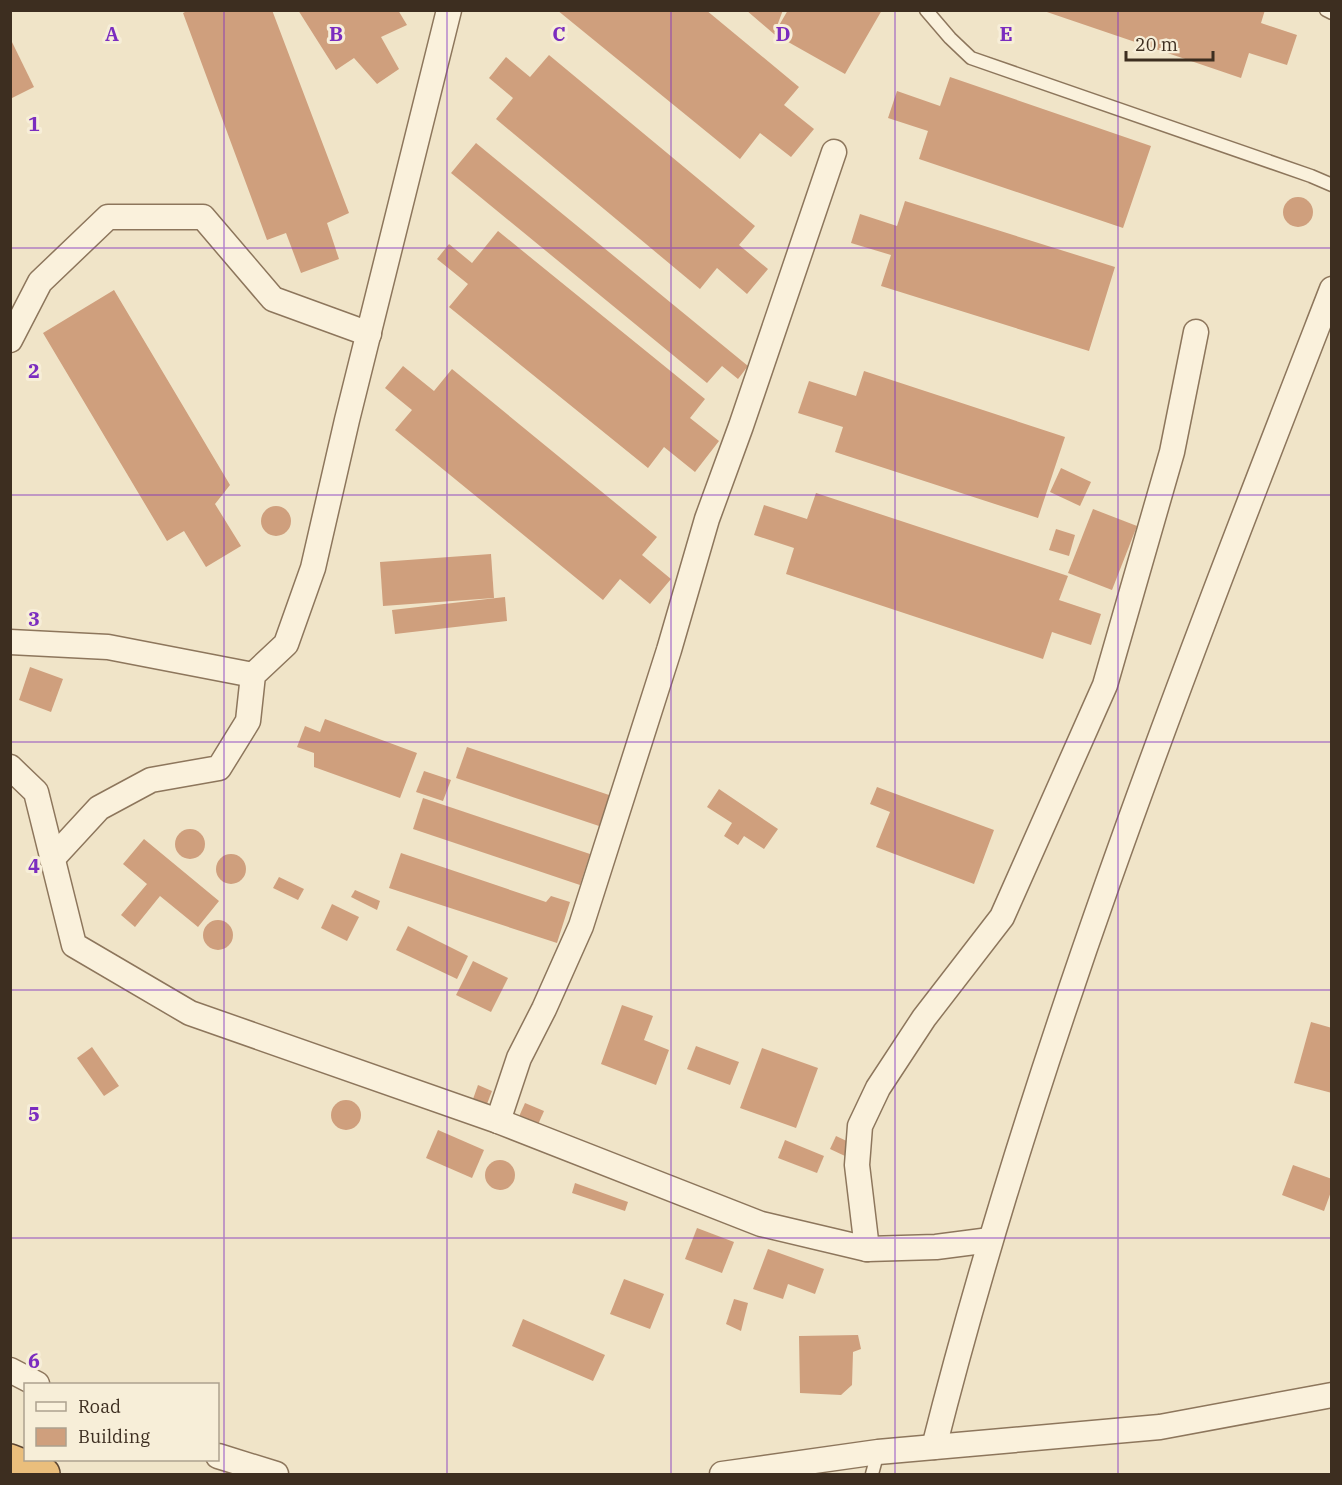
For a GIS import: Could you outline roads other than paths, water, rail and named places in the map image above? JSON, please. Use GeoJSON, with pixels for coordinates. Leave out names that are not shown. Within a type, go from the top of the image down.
{"type":"FeatureCollection","features":[{"type":"Feature","properties":{"kind":"highway"},"geometry":{"type":"LineString","coordinates":[[10,1461],[43,1474]]}},
{"type":"Feature","properties":{"kind":"street"},"geometry":{"type":"LineString","coordinates":[[52,859],[99,808],[152,780],[219,768],[248,721],[253,675],[286,644],[313,568],[448,10]]}},
{"type":"Feature","properties":{"kind":"street"},"geometry":{"type":"LineString","coordinates":[[498,1121],[519,1059],[581,926],[666,661],[707,519],[834,152]]}},
{"type":"Feature","properties":{"kind":"street"},"geometry":{"type":"LineString","coordinates":[[10,340],[40,282],[108,217],[203,217],[273,298],[369,334]]}},
{"type":"Feature","properties":{"kind":"street"},"geometry":{"type":"LineString","coordinates":[[934,1447],[962,1336],[990,1240],[1109,877],[1332,289]]}},
{"type":"Feature","properties":{"kind":"street"},"geometry":{"type":"LineString","coordinates":[[867,1249],[858,1165],[860,1126],[878,1088],[924,1018],[1002,917],[1105,685],[1172,452],[1196,332]]}},
{"type":"Feature","properties":{"kind":"street"},"geometry":{"type":"LineString","coordinates":[[10,642],[108,647],[253,675]]}},
{"type":"Feature","properties":{"kind":"street"},"geometry":{"type":"LineString","coordinates":[[10,767],[36,792],[74,945],[190,1013],[498,1121],[761,1224],[867,1249],[936,1247],[990,1240]]}},
{"type":"Feature","properties":{"kind":"street"},"geometry":{"type":"LineString","coordinates":[[10,1370],[35,1383]]}},
{"type":"Feature","properties":{"kind":"street"},"geometry":{"type":"LineString","coordinates":[[722,1474],[875,1463],[934,1447],[1160,1427],[1332,1395]]}},
{"type":"Feature","properties":{"kind":"street"},"geometry":{"type":"LineString","coordinates":[[219,1456],[276,1474]]}},
{"type":"Feature","properties":{"kind":"lane"},"geometry":{"type":"LineString","coordinates":[[926,10],[971,58],[1332,185]]}},
{"type":"Feature","properties":{"kind":"lane"},"geometry":{"type":"LineString","coordinates":[[1326,10],[1332,13]]}}]}
